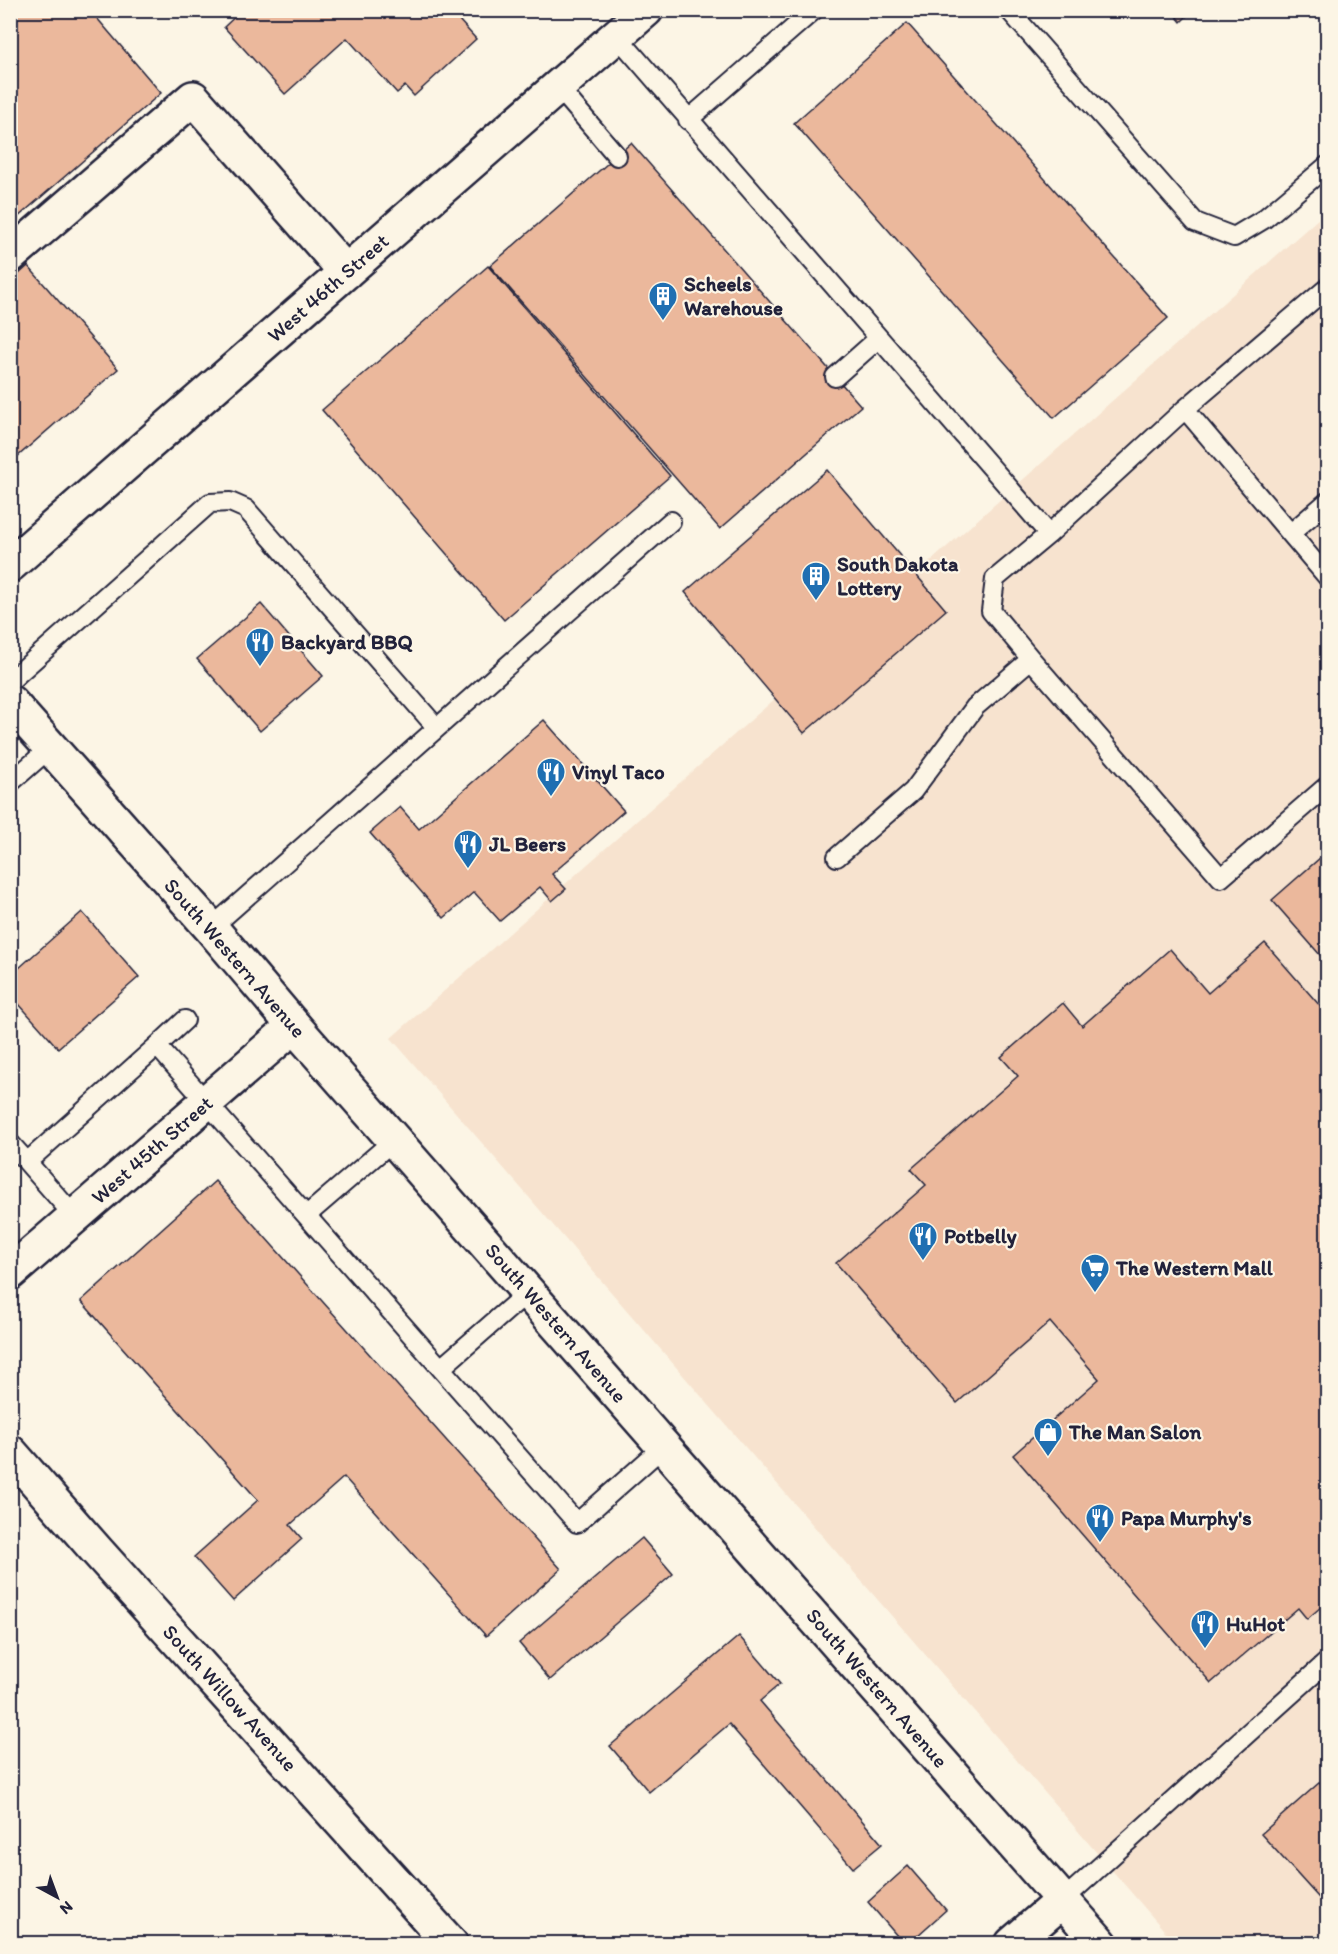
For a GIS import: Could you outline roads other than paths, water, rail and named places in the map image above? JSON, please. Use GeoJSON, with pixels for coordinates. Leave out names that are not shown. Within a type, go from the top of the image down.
{"type":"FeatureCollection","features":[{"type":"Feature","properties":{"kind":"street","name":"West 46th Street"},"geometry":{"type":"LineString","coordinates":[[10,565],[646,10]]}},
{"type":"Feature","properties":{"kind":"street"},"geometry":{"type":"LineString","coordinates":[[10,256],[193,98],[346,272]]}},
{"type":"Feature","properties":{"kind":"street","name":"South Western Avenue"},"geometry":{"type":"LineString","coordinates":[[10,702],[1101,1944]]}},
{"type":"Feature","properties":{"kind":"street","name":"West 45th Street"},"geometry":{"type":"LineString","coordinates":[[10,1273],[294,1026]]}},
{"type":"Feature","properties":{"kind":"street","name":"South Willow Avenue"},"geometry":{"type":"LineString","coordinates":[[10,1452],[450,1943]]}},
{"type":"Feature","properties":{"kind":"street"},"geometry":{"type":"LineString","coordinates":[[1012,1944],[1063,1900]]}},
{"type":"Feature","properties":{"kind":"lane"},"geometry":{"type":"LineString","coordinates":[[688,120],[814,10]]}},
{"type":"Feature","properties":{"kind":"lane"},"geometry":{"type":"LineString","coordinates":[[1009,10],[1195,222],[1234,237],[1264,219],[1328,165]]}},
{"type":"Feature","properties":{"kind":"lane"},"geometry":{"type":"LineString","coordinates":[[617,36],[1048,534]]}},
{"type":"Feature","properties":{"kind":"lane"},"geometry":{"type":"LineString","coordinates":[[558,87],[616,156]]}},
{"type":"Feature","properties":{"kind":"lane"},"geometry":{"type":"LineString","coordinates":[[1328,287],[1185,409],[1048,534],[995,579],[991,611],[1221,878],[1328,784]]}},
{"type":"Feature","properties":{"kind":"lane"},"geometry":{"type":"LineString","coordinates":[[835,377],[879,338]]}},
{"type":"Feature","properties":{"kind":"lane"},"geometry":{"type":"LineString","coordinates":[[1185,409],[1328,578]]}},
{"type":"Feature","properties":{"kind":"lane"},"geometry":{"type":"LineString","coordinates":[[1291,533],[1328,501]]}},
{"type":"Feature","properties":{"kind":"lane"},"geometry":{"type":"LineString","coordinates":[[10,681],[210,503],[230,502],[246,509],[437,728]]}},
{"type":"Feature","properties":{"kind":"lane"},"geometry":{"type":"LineString","coordinates":[[210,928],[671,521]]}},
{"type":"Feature","properties":{"kind":"lane"},"geometry":{"type":"LineString","coordinates":[[837,856],[913,791],[975,707],[1031,658]]}},
{"type":"Feature","properties":{"kind":"lane"},"geometry":{"type":"LineString","coordinates":[[10,783],[51,747]]}},
{"type":"Feature","properties":{"kind":"lane"},"geometry":{"type":"LineString","coordinates":[[27,1162],[185,1020]]}},
{"type":"Feature","properties":{"kind":"lane"},"geometry":{"type":"LineString","coordinates":[[157,1046],[577,1523],[664,1446]]}},
{"type":"Feature","properties":{"kind":"lane"},"geometry":{"type":"LineString","coordinates":[[307,1215],[394,1140]]}},
{"type":"Feature","properties":{"kind":"lane"},"geometry":{"type":"LineString","coordinates":[[10,1143],[75,1217]]}},
{"type":"Feature","properties":{"kind":"lane"},"geometry":{"type":"LineString","coordinates":[[441,1368],[528,1292]]}},
{"type":"Feature","properties":{"kind":"lane"},"geometry":{"type":"LineString","coordinates":[[1063,1900],[1328,1662]]}},
{"type":"Feature","properties":{"kind":"place","name":"Scheels Warehouse"},"geometry":{"type":"Point","coordinates":[663,322]}},
{"type":"Feature","properties":{"kind":"place","name":"South Dakota Lottery"},"geometry":{"type":"Point","coordinates":[816,602]}},
{"type":"Feature","properties":{"kind":"place","name":"Backyard BBQ"},"geometry":{"type":"Point","coordinates":[260,668]}},
{"type":"Feature","properties":{"kind":"place","name":"Vinyl Taco"},"geometry":{"type":"Point","coordinates":[551,798]}},
{"type":"Feature","properties":{"kind":"place","name":"JL Beers"},"geometry":{"type":"Point","coordinates":[468,870]}},
{"type":"Feature","properties":{"kind":"place","name":"Potbelly"},"geometry":{"type":"Point","coordinates":[923,1262]}},
{"type":"Feature","properties":{"kind":"place","name":"The Western Mall"},"geometry":{"type":"Point","coordinates":[1095,1294]}},
{"type":"Feature","properties":{"kind":"place","name":"The Man Salon"},"geometry":{"type":"Point","coordinates":[1048,1458]}},
{"type":"Feature","properties":{"kind":"place","name":"Papa Murphy's"},"geometry":{"type":"Point","coordinates":[1100,1544]}},
{"type":"Feature","properties":{"kind":"place","name":"HuHot"},"geometry":{"type":"Point","coordinates":[1205,1650]}}]}
